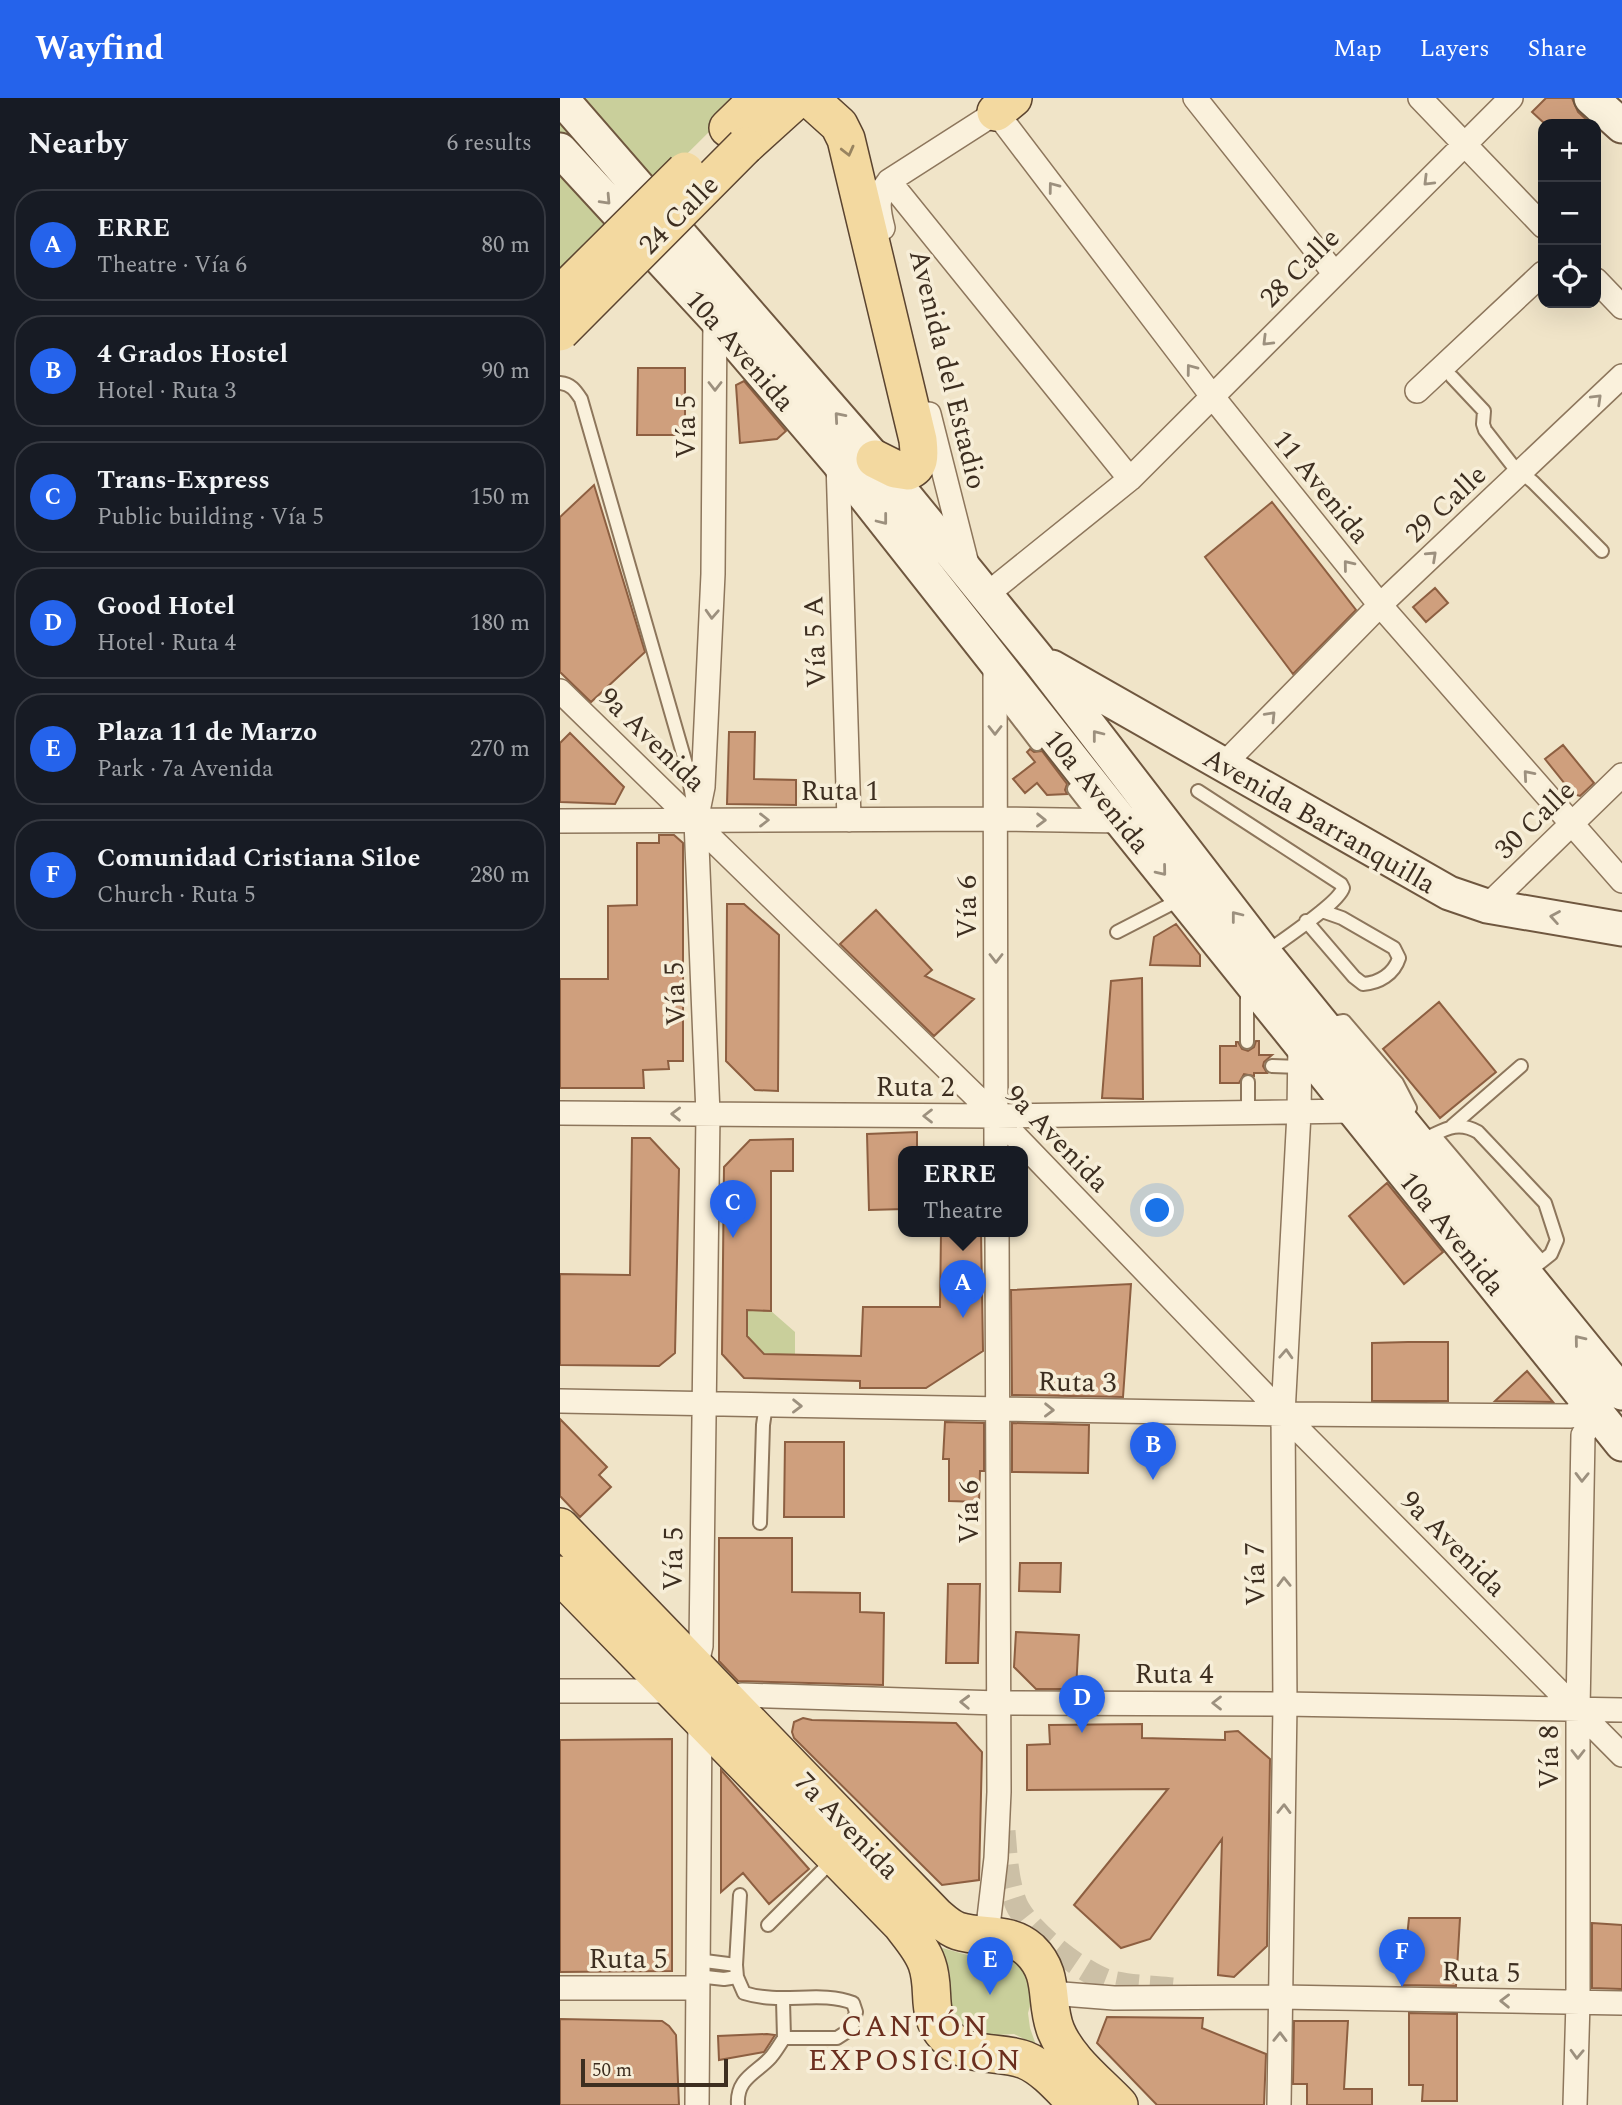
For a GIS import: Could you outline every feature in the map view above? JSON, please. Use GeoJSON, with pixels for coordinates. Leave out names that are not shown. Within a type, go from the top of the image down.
{"type":"FeatureCollection","features":[{"type":"Feature","properties":{"kind":"main road","name":"24 Calle"},"geometry":{"type":"LineString","coordinates":[[560,332],[736,137],[760,98]]}},
{"type":"Feature","properties":{"kind":"main road","name":"24 Calle"},"geometry":{"type":"LineString","coordinates":[[560,295],[736,137],[798,98]]}},
{"type":"Feature","properties":{"kind":"main road"},"geometry":{"type":"LineString","coordinates":[[809,98],[839,125],[846,139],[918,440],[917,464],[908,471],[895,469],[875,459]]}},
{"type":"Feature","properties":{"kind":"main road"},"geometry":{"type":"LineString","coordinates":[[1591,98],[1622,125]]}},
{"type":"Feature","properties":{"kind":"main road"},"geometry":{"type":"LineString","coordinates":[[1617,98],[1622,104]]}},
{"type":"Feature","properties":{"kind":"main road","name":"10a Avenida"},"geometry":{"type":"LineString","coordinates":[[567,117],[875,459],[978,584],[1038,659],[1256,965],[1354,1111],[1402,1135],[1611,1420]]}},
{"type":"Feature","properties":{"kind":"main road","name":"10a Avenida"},"geometry":{"type":"LineString","coordinates":[[560,150],[715,318],[838,463],[995,675],[1110,821],[1183,898],[1256,965]]}},
{"type":"Feature","properties":{"kind":"main road","name":"Avenida Barranquilla"},"geometry":{"type":"LineString","coordinates":[[1038,659],[1449,893],[1487,906],[1622,929]]}},
{"type":"Feature","properties":{"kind":"main road","name":"10a Avenida"},"geometry":{"type":"LineString","coordinates":[[1303,1033],[1533,1268],[1611,1420]]}},
{"type":"Feature","properties":{"kind":"main road","name":"7a Avenida"},"geometry":{"type":"LineString","coordinates":[[560,1527],[685,1680]]}},
{"type":"Feature","properties":{"kind":"main road","name":"7a Avenida"},"geometry":{"type":"LineString","coordinates":[[560,1575],[685,1680],[922,1903],[927,1930],[931,2007],[948,2038],[978,2053],[1021,2058],[1076,2082]]}},
{"type":"Feature","properties":{"kind":"main road","name":"7a Avenida"},"geometry":{"type":"LineString","coordinates":[[713,1708],[835,1857],[901,1924],[927,1930],[1004,1936],[1032,1952],[1044,1969],[1053,2023],[1076,2082]]}},
{"type":"Feature","properties":{"kind":"street"},"geometry":{"type":"LineString","coordinates":[[1195,98],[1335,274]]}},
{"type":"Feature","properties":{"kind":"street"},"geometry":{"type":"LineString","coordinates":[[1420,98],[1538,221]]}},
{"type":"Feature","properties":{"kind":"street","name":"28 Calle"},"geometry":{"type":"LineString","coordinates":[[978,584],[1130,479],[1511,98]]}},
{"type":"Feature","properties":{"kind":"street"},"geometry":{"type":"LineString","coordinates":[[1010,103],[889,181],[1130,479]]}},
{"type":"Feature","properties":{"kind":"street","name":"11 Avenida"},"geometry":{"type":"LineString","coordinates":[[1010,103],[1212,396],[1380,605],[1622,881]]}},
{"type":"Feature","properties":{"kind":"street","name":"Avenida del Estadio"},"geometry":{"type":"LineString","coordinates":[[889,181],[880,192],[878,208],[978,584]]}},
{"type":"Feature","properties":{"kind":"street"},"geometry":{"type":"LineString","coordinates":[[1418,391],[1538,278]]}},
{"type":"Feature","properties":{"kind":"street"},"geometry":{"type":"LineString","coordinates":[[1601,285],[1622,307]]}},
{"type":"Feature","properties":{"kind":"street","name":"Vía 5"},"geometry":{"type":"LineString","coordinates":[[685,1680],[701,1646],[708,1114],[696,821],[703,787],[713,574],[715,318]]}},
{"type":"Feature","properties":{"kind":"street","name":"29 Calle"},"geometry":{"type":"LineString","coordinates":[[1223,765],[1380,605],[1622,376]]}},
{"type":"Feature","properties":{"kind":"street","name":"Vía 5 A"},"geometry":{"type":"LineString","coordinates":[[838,463],[849,820]]}},
{"type":"Feature","properties":{"kind":"street","name":"Vía 6"},"geometry":{"type":"LineString","coordinates":[[995,675],[996,1146]]}},
{"type":"Feature","properties":{"kind":"street","name":"9a Avenida"},"geometry":{"type":"LineString","coordinates":[[560,691],[696,821],[1025,1146]]}},
{"type":"Feature","properties":{"kind":"street","name":"30 Calle"},"geometry":{"type":"LineString","coordinates":[[1487,906],[1622,775]]}},
{"type":"Feature","properties":{"kind":"street","name":"Ruta 1"},"geometry":{"type":"LineString","coordinates":[[560,821],[1110,821]]}},
{"type":"Feature","properties":{"kind":"street","name":"Vía 7"},"geometry":{"type":"LineString","coordinates":[[1279,2105],[1285,1704],[1283,1415],[1303,1033]]}},
{"type":"Feature","properties":{"kind":"street","name":"Ruta 2"},"geometry":{"type":"LineString","coordinates":[[560,1113],[996,1116],[1354,1111]]}},
{"type":"Feature","properties":{"kind":"street","name":"9a Avenida"},"geometry":{"type":"LineString","coordinates":[[1028,1149],[1283,1415],[1622,1755]]}},
{"type":"Feature","properties":{"kind":"street","name":"Vía 6"},"geometry":{"type":"LineString","coordinates":[[988,1935],[1000,1801],[997,1237]]}},
{"type":"Feature","properties":{"kind":"street","name":"Ruta 3"},"geometry":{"type":"LineString","coordinates":[[560,1401],[1283,1415],[1572,1416],[1611,1420]]}},
{"type":"Feature","properties":{"kind":"street","name":"Vía 8"},"geometry":{"type":"LineString","coordinates":[[1575,2105],[1583,1435],[1611,1420]]}},
{"type":"Feature","properties":{"kind":"street"},"geometry":{"type":"LineString","coordinates":[[560,1691],[685,1680]]}},
{"type":"Feature","properties":{"kind":"street","name":"Ruta 4"},"geometry":{"type":"LineString","coordinates":[[713,1708],[742,1695],[998,1703],[1285,1704],[1622,1710]]}},
{"type":"Feature","properties":{"kind":"street"},"geometry":{"type":"LineString","coordinates":[[697,2105],[697,1975],[713,1708]]}},
{"type":"Feature","properties":{"kind":"street","name":"Ruta 5"},"geometry":{"type":"LineString","coordinates":[[560,1988],[697,1975]]}},
{"type":"Feature","properties":{"kind":"street","name":"Ruta 5"},"geometry":{"type":"LineString","coordinates":[[1189,1990],[1213,1998]]}},
{"type":"Feature","properties":{"kind":"street","name":"Ruta 5"},"geometry":{"type":"LineString","coordinates":[[1050,1993],[1114,1998],[1280,1997],[1622,2003]]}},
{"type":"Feature","properties":{"kind":"lane"},"geometry":{"type":"LineString","coordinates":[[1452,377],[1484,411],[1485,430],[1521,472],[1602,551]]}},
{"type":"Feature","properties":{"kind":"lane"},"geometry":{"type":"LineString","coordinates":[[560,383],[574,388],[581,398],[688,771],[696,821]]}},
{"type":"Feature","properties":{"kind":"lane"},"geometry":{"type":"LineString","coordinates":[[995,675],[1037,744]]}},
{"type":"Feature","properties":{"kind":"lane"},"geometry":{"type":"LineString","coordinates":[[1074,789],[1110,821]]}},
{"type":"Feature","properties":{"kind":"lane"},"geometry":{"type":"LineString","coordinates":[[1198,791],[1342,884],[1342,894],[1256,965],[1247,1042]]}},
{"type":"Feature","properties":{"kind":"lane"},"geometry":{"type":"LineString","coordinates":[[1117,932],[1183,898]]}},
{"type":"Feature","properties":{"kind":"lane"},"geometry":{"type":"LineString","coordinates":[[1306,921],[1363,984],[1376,984],[1396,966],[1399,958],[1394,948],[1342,918],[1322,911]]}},
{"type":"Feature","properties":{"kind":"lane"},"geometry":{"type":"LineString","coordinates":[[1272,1066],[1303,1033]]}},
{"type":"Feature","properties":{"kind":"lane"},"geometry":{"type":"LineString","coordinates":[[1452,1126],[1521,1066]]}},
{"type":"Feature","properties":{"kind":"lane"},"geometry":{"type":"LineString","coordinates":[[1248,1083],[1248,1113]]}},
{"type":"Feature","properties":{"kind":"lane"},"geometry":{"type":"LineString","coordinates":[[1402,1135],[1466,1125],[1478,1132],[1545,1203],[1557,1240],[1551,1254],[1533,1268]]}},
{"type":"Feature","properties":{"kind":"lane"},"geometry":{"type":"LineString","coordinates":[[760,1522],[766,1405]]}},
{"type":"Feature","properties":{"kind":"lane"},"geometry":{"type":"LineString","coordinates":[[560,1544],[769,1753],[820,1815]]}},
{"type":"Feature","properties":{"kind":"lane"},"geometry":{"type":"LineString","coordinates":[[768,1925],[835,1857]]}},
{"type":"Feature","properties":{"kind":"lane"},"geometry":{"type":"LineString","coordinates":[[740,1895],[737,1971],[744,1993],[783,2000],[839,1998],[853,2003],[856,2012],[850,2029],[837,2038],[784,2038]]}},
{"type":"Feature","properties":{"kind":"lane"},"geometry":{"type":"LineString","coordinates":[[697,1975],[723,1979],[737,1971]]}},
{"type":"Feature","properties":{"kind":"lane"},"geometry":{"type":"LineString","coordinates":[[738,2105],[737,2099],[745,2078],[770,2058],[784,2038],[783,2000]]}},
{"type":"Feature","properties":{"kind":"green space"},"geometry":{"type":"Polygon","coordinates":[[[560,98],[780,98],[720,121],[560,280],[560,98]]]}},
{"type":"Feature","properties":{"kind":"green space"},"geometry":{"type":"Polygon","coordinates":[[[747,1310],[771,1311],[795,1332],[795,1355],[764,1354],[747,1336],[747,1310]]]}},
{"type":"Feature","properties":{"kind":"green space"},"geometry":{"type":"Polygon","coordinates":[[[939,1947],[971,1956],[988,1952],[1002,1954],[1020,1964],[1029,1979],[1032,1999],[1028,2013],[1036,2045],[1014,2034],[979,2036],[963,2027],[949,2007],[950,1973],[939,1947]]]}},
{"type":"Feature","properties":{"kind":"building"},"geometry":{"type":"Polygon","coordinates":[[[1546,98],[1572,98],[1578,112],[1586,119],[1540,119],[1532,112],[1546,98]]]}},
{"type":"Feature","properties":{"kind":"building"},"geometry":{"type":"Polygon","coordinates":[[[638,368],[685,368],[685,435],[637,435],[638,368]]]}},
{"type":"Feature","properties":{"kind":"building"},"geometry":{"type":"Polygon","coordinates":[[[744,381],[786,431],[777,439],[740,443],[736,385],[744,381]]]}},
{"type":"Feature","properties":{"kind":"building"},"geometry":{"type":"Polygon","coordinates":[[[594,485],[645,652],[591,702],[560,672],[560,517],[594,485]]]}},
{"type":"Feature","properties":{"kind":"building"},"geometry":{"type":"Polygon","coordinates":[[[1272,502],[1356,610],[1293,674],[1205,557],[1272,502]]]}},
{"type":"Feature","properties":{"kind":"building"},"geometry":{"type":"Polygon","coordinates":[[[1435,588],[1448,603],[1426,622],[1413,607],[1435,588]]]}},
{"type":"Feature","properties":{"kind":"building"},"geometry":{"type":"Polygon","coordinates":[[[729,732],[755,732],[754,779],[796,780],[796,805],[727,804],[729,732]]]}},
{"type":"Feature","properties":{"kind":"building"},"geometry":{"type":"Polygon","coordinates":[[[570,733],[624,787],[615,804],[560,802],[560,743],[570,733]]]}},
{"type":"Feature","properties":{"kind":"building"},"geometry":{"type":"Polygon","coordinates":[[[1563,745],[1594,783],[1580,796],[1573,794],[1545,759],[1563,745]]]}},
{"type":"Feature","properties":{"kind":"building"},"geometry":{"type":"Polygon","coordinates":[[[1030,749],[1034,752],[1042,751],[1067,784],[1067,794],[1047,795],[1037,783],[1025,793],[1013,779],[1035,762],[1027,752],[1030,749]]]}},
{"type":"Feature","properties":{"kind":"building"},"geometry":{"type":"Polygon","coordinates":[[[659,835],[674,835],[683,843],[683,1061],[668,1061],[669,1069],[643,1070],[644,1088],[560,1088],[560,979],[608,979],[608,906],[637,905],[637,843],[659,843],[659,835]]]}},
{"type":"Feature","properties":{"kind":"building"},"geometry":{"type":"Polygon","coordinates":[[[727,904],[744,904],[779,935],[778,1091],[755,1090],[726,1061],[727,904]]]}},
{"type":"Feature","properties":{"kind":"building"},"geometry":{"type":"Polygon","coordinates":[[[876,910],[932,970],[925,976],[974,999],[934,1036],[840,944],[876,910]]]}},
{"type":"Feature","properties":{"kind":"building"},"geometry":{"type":"Polygon","coordinates":[[[1176,924],[1200,955],[1200,966],[1150,965],[1154,937],[1176,924]]]}},
{"type":"Feature","properties":{"kind":"building"},"geometry":{"type":"Polygon","coordinates":[[[1142,978],[1143,1099],[1102,1098],[1111,981],[1142,978]]]}},
{"type":"Feature","properties":{"kind":"building"},"geometry":{"type":"Polygon","coordinates":[[[1439,1002],[1496,1072],[1440,1118],[1383,1049],[1439,1002]]]}},
{"type":"Feature","properties":{"kind":"building"},"geometry":{"type":"Polygon","coordinates":[[[1256,1041],[1259,1041],[1259,1055],[1272,1055],[1264,1062],[1267,1073],[1254,1073],[1254,1076],[1244,1074],[1239,1083],[1220,1083],[1220,1046],[1236,1046],[1238,1042],[1242,1049],[1248,1051],[1254,1047],[1256,1041]]]}},
{"type":"Feature","properties":{"kind":"building"},"geometry":{"type":"Polygon","coordinates":[[[917,1132],[917,1146],[898,1146],[898,1209],[869,1210],[867,1134],[917,1132]]]}},
{"type":"Feature","properties":{"kind":"building"},"geometry":{"type":"Polygon","coordinates":[[[632,1138],[650,1138],[679,1169],[675,1353],[659,1366],[560,1365],[560,1274],[630,1275],[632,1138]]]}},
{"type":"Feature","properties":{"kind":"building"},"geometry":{"type":"Polygon","coordinates":[[[793,1139],[793,1171],[771,1171],[771,1311],[747,1310],[747,1336],[764,1354],[861,1356],[863,1307],[940,1307],[941,1237],[981,1237],[983,1351],[926,1388],[860,1388],[860,1381],[744,1378],[722,1354],[724,1167],[750,1140],[793,1139]]]}},
{"type":"Feature","properties":{"kind":"building"},"geometry":{"type":"Polygon","coordinates":[[[1387,1183],[1443,1252],[1404,1284],[1349,1216],[1387,1183]]]}},
{"type":"Feature","properties":{"kind":"building"},"geometry":{"type":"Polygon","coordinates":[[[1131,1284],[1123,1397],[1012,1395],[1011,1290],[1131,1284]]]}},
{"type":"Feature","properties":{"kind":"building"},"geometry":{"type":"Polygon","coordinates":[[[1448,1342],[1448,1401],[1372,1401],[1372,1343],[1448,1342]]]}},
{"type":"Feature","properties":{"kind":"building"},"geometry":{"type":"Polygon","coordinates":[[[1527,1371],[1553,1402],[1495,1401],[1527,1371]]]}},
{"type":"Feature","properties":{"kind":"building"},"geometry":{"type":"Polygon","coordinates":[[[560,1419],[607,1467],[599,1475],[611,1487],[580,1517],[560,1496],[560,1419]]]}},
{"type":"Feature","properties":{"kind":"building"},"geometry":{"type":"Polygon","coordinates":[[[945,1422],[984,1423],[984,1471],[980,1471],[979,1502],[949,1501],[949,1459],[943,1459],[945,1422]]]}},
{"type":"Feature","properties":{"kind":"building"},"geometry":{"type":"Polygon","coordinates":[[[1012,1423],[1089,1425],[1088,1473],[1012,1472],[1012,1423]]]}},
{"type":"Feature","properties":{"kind":"building"},"geometry":{"type":"Polygon","coordinates":[[[785,1442],[844,1442],[844,1517],[784,1517],[785,1442]]]}},
{"type":"Feature","properties":{"kind":"building"},"geometry":{"type":"Polygon","coordinates":[[[719,1538],[792,1538],[792,1592],[860,1593],[860,1612],[884,1613],[883,1685],[738,1681],[719,1661],[719,1538]]]}},
{"type":"Feature","properties":{"kind":"building"},"geometry":{"type":"Polygon","coordinates":[[[1020,1563],[1061,1563],[1060,1592],[1019,1591],[1020,1563]]]}},
{"type":"Feature","properties":{"kind":"building"},"geometry":{"type":"Polygon","coordinates":[[[948,1584],[980,1584],[978,1663],[946,1663],[948,1584]]]}},
{"type":"Feature","properties":{"kind":"building"},"geometry":{"type":"Polygon","coordinates":[[[1016,1632],[1079,1635],[1076,1689],[1036,1689],[1014,1667],[1016,1632]]]}},
{"type":"Feature","properties":{"kind":"building"},"geometry":{"type":"Polygon","coordinates":[[[803,1718],[956,1723],[982,1752],[979,1880],[942,1885],[794,1738],[794,1722],[803,1718]]]}},
{"type":"Feature","properties":{"kind":"building"},"geometry":{"type":"Polygon","coordinates":[[[1142,1724],[1142,1738],[1225,1740],[1225,1732],[1238,1731],[1270,1759],[1267,1946],[1234,1977],[1218,1975],[1222,1839],[1150,1939],[1121,1948],[1074,1905],[1168,1789],[1027,1790],[1027,1745],[1050,1744],[1049,1725],[1142,1724]]]}},
{"type":"Feature","properties":{"kind":"building"},"geometry":{"type":"Polygon","coordinates":[[[672,1739],[672,1971],[560,1972],[560,1740],[672,1739]]]}},
{"type":"Feature","properties":{"kind":"building"},"geometry":{"type":"Polygon","coordinates":[[[721,1770],[809,1869],[769,1904],[743,1873],[721,1892],[721,1770]]]}},
{"type":"Feature","properties":{"kind":"building"},"geometry":{"type":"Polygon","coordinates":[[[1409,1918],[1460,1918],[1456,1986],[1402,1985],[1409,1918]]]}},
{"type":"Feature","properties":{"kind":"building"},"geometry":{"type":"Polygon","coordinates":[[[1592,1923],[1622,1925],[1622,1989],[1592,1988],[1592,1923]]]}},
{"type":"Feature","properties":{"kind":"building"},"geometry":{"type":"Polygon","coordinates":[[[1409,2013],[1457,2014],[1457,2101],[1422,2101],[1423,2085],[1409,2085],[1409,2013]]]}},
{"type":"Feature","properties":{"kind":"building"},"geometry":{"type":"Polygon","coordinates":[[[1107,2017],[1203,2018],[1202,2028],[1266,2054],[1264,2105],[1157,2105],[1097,2043],[1107,2017]]]}},
{"type":"Feature","properties":{"kind":"building"},"geometry":{"type":"Polygon","coordinates":[[[560,2019],[662,2021],[669,2026],[676,2035],[679,2105],[560,2105],[560,2019]]]}},
{"type":"Feature","properties":{"kind":"building"},"geometry":{"type":"Polygon","coordinates":[[[1294,2021],[1348,2021],[1344,2089],[1372,2089],[1372,2105],[1307,2105],[1307,2084],[1293,2084],[1294,2021]]]}},
{"type":"Feature","properties":{"kind":"building"},"geometry":{"type":"Polygon","coordinates":[[[775,2035],[764,2052],[719,2060],[718,2036],[775,2035]]]}},
{"type":"Feature","properties":{"kind":"tunnel"},"geometry":{"type":"LineString","coordinates":[[1004,1831],[1015,1901],[1030,1924],[1056,1949],[1100,1978],[1112,1982],[1182,1990]]}},
{"type":"Feature","properties":{"kind":"place","name":"Trans-Express"},"geometry":{"type":"Point","coordinates":[733,1238]}},
{"type":"Feature","properties":{"kind":"place","name":"ERRE"},"geometry":{"type":"Point","coordinates":[963,1318]}},
{"type":"Feature","properties":{"kind":"place","name":"4 Grados Hostel"},"geometry":{"type":"Point","coordinates":[1153,1480]}},
{"type":"Feature","properties":{"kind":"place","name":"Good Hotel"},"geometry":{"type":"Point","coordinates":[1082,1733]}},
{"type":"Feature","properties":{"kind":"place","name":"Comunidad Cristiana Siloe"},"geometry":{"type":"Point","coordinates":[1402,1987]}},
{"type":"Feature","properties":{"kind":"place","name":"Plaza 11 de Marzo"},"geometry":{"type":"Point","coordinates":[990,1995]}},
{"type":"Feature","properties":{"kind":"district","name":"CANTÓN EXPOSICIÓN"},"geometry":{"type":"Point","coordinates":[915,2043]}}]}
